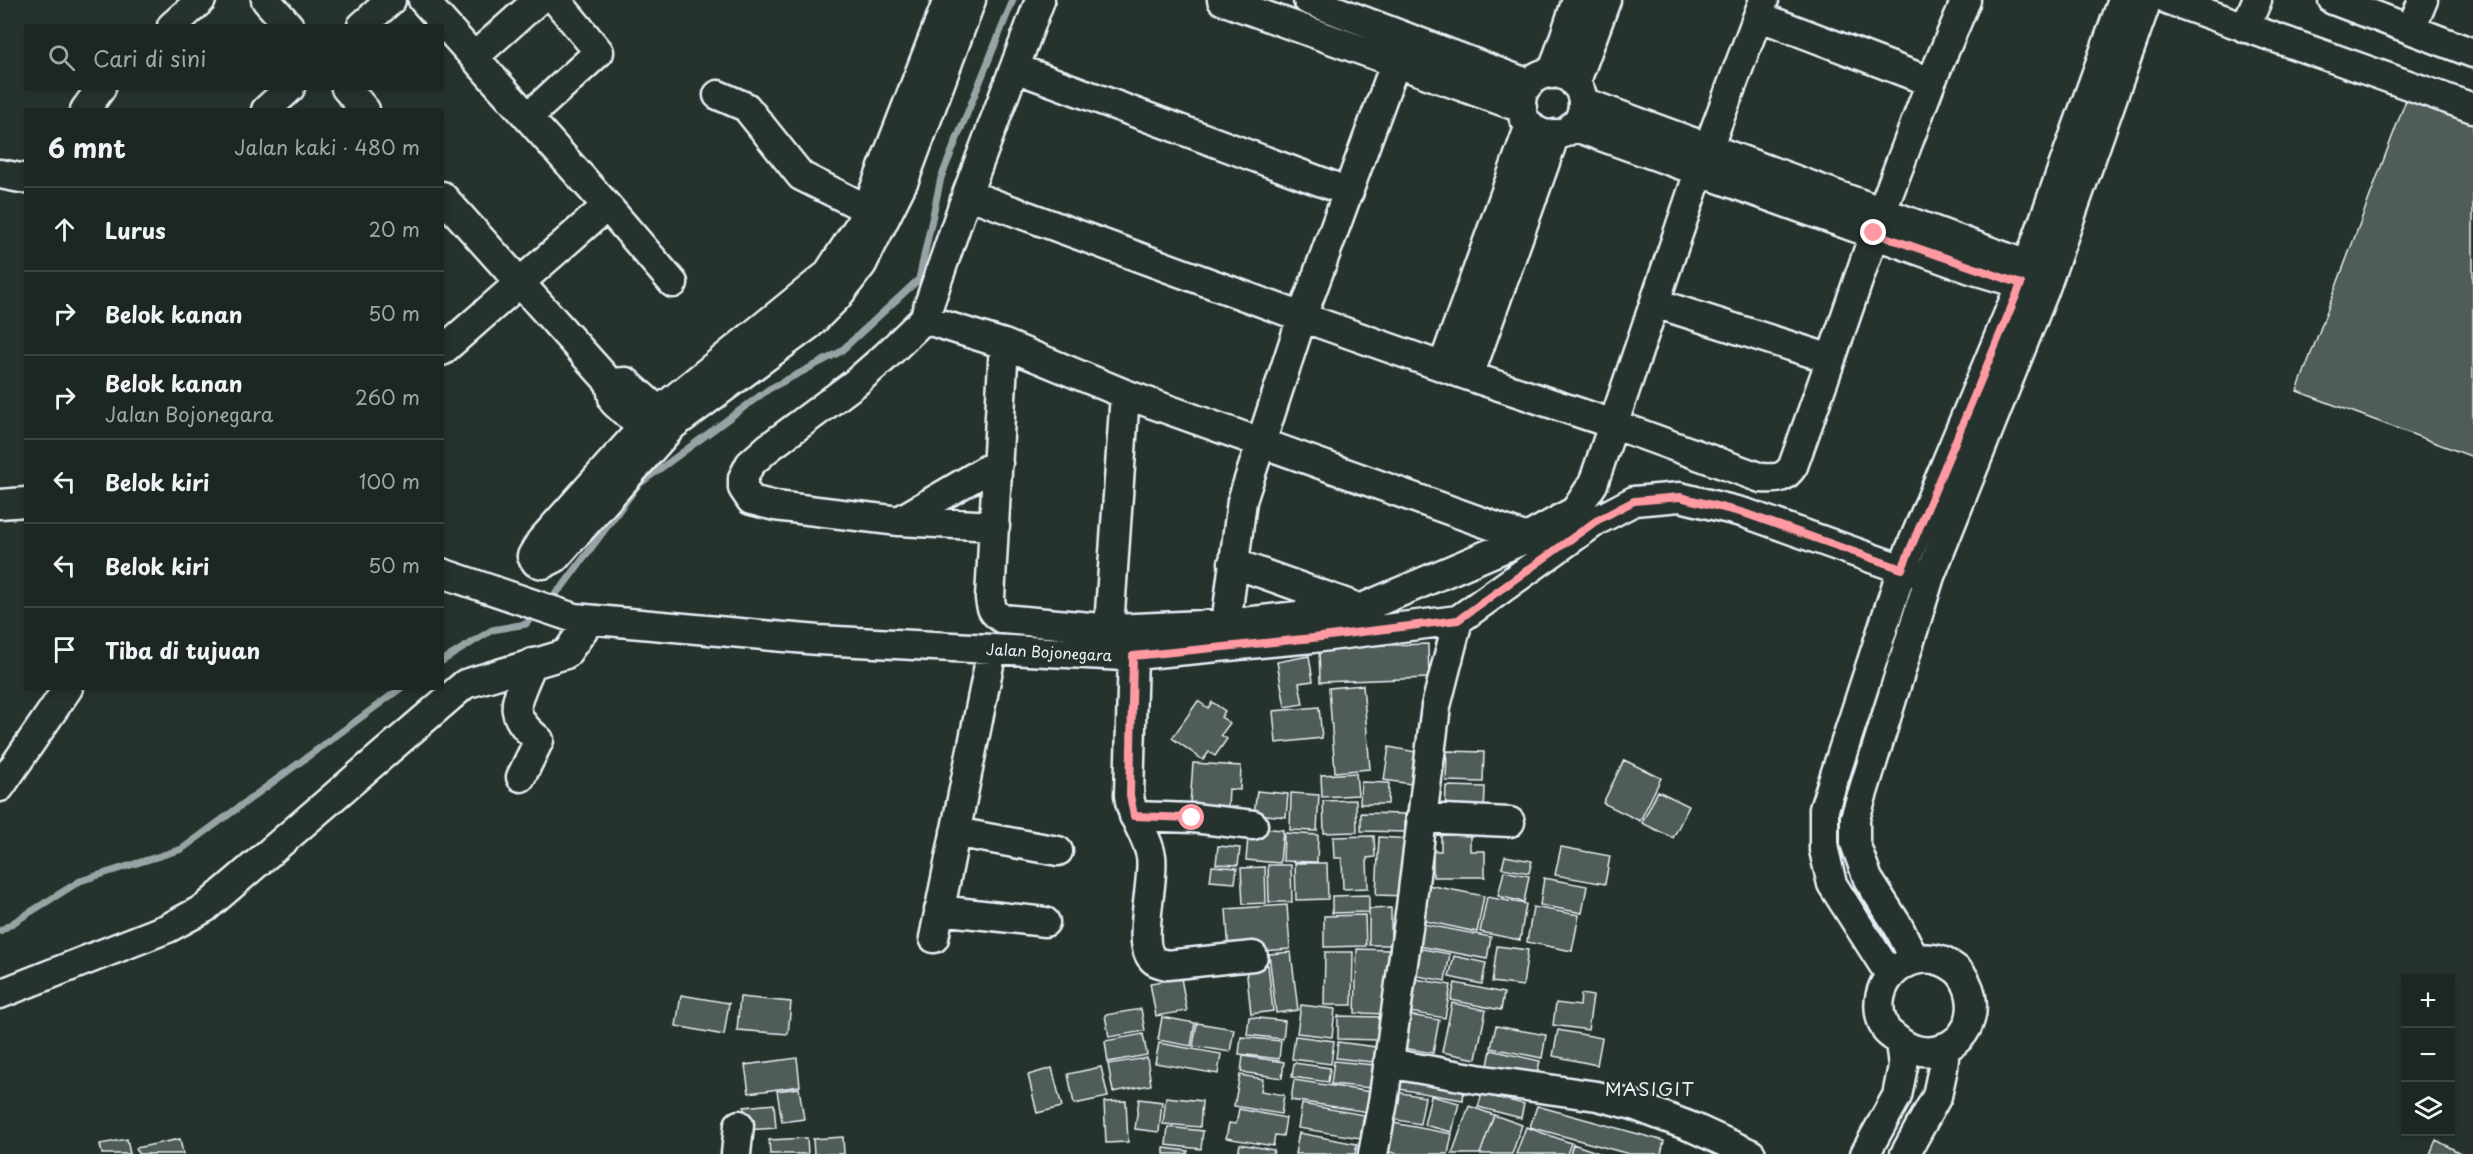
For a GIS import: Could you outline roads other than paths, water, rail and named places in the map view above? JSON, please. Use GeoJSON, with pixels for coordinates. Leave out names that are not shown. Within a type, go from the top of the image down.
{"type":"FeatureCollection","features":[{"type":"Feature","properties":{"kind":"street"},"geometry":{"type":"LineString","coordinates":[[174,24],[201,0]]}},
{"type":"Feature","properties":{"kind":"street"},"geometry":{"type":"LineString","coordinates":[[266,0],[287,24]]}},
{"type":"Feature","properties":{"kind":"street"},"geometry":{"type":"LineString","coordinates":[[364,24],[391,0]]}},
{"type":"Feature","properties":{"kind":"street"},"geometry":{"type":"LineString","coordinates":[[423,0],[607,206],[672,283]]}},
{"type":"Feature","properties":{"kind":"street"},"geometry":{"type":"LineString","coordinates":[[474,57],[537,0]]}},
{"type":"Feature","properties":{"kind":"street"},"geometry":{"type":"LineString","coordinates":[[528,117],[599,52],[556,0]]}},
{"type":"Feature","properties":{"kind":"street"},"geometry":{"type":"LineString","coordinates":[[444,198],[610,383],[626,382],[658,426],[809,325],[837,297],[853,257],[860,226],[948,0]]}},
{"type":"Feature","properties":{"kind":"street"},"geometry":{"type":"LineString","coordinates":[[853,257],[904,180],[971,0]]}},
{"type":"Feature","properties":{"kind":"street"},"geometry":{"type":"LineString","coordinates":[[994,526],[899,521],[775,507],[751,500],[743,489],[743,478],[750,464],[768,448],[854,384],[886,357],[924,319],[967,194],[1040,0]]}},
{"type":"Feature","properties":{"kind":"street"},"geometry":{"type":"LineString","coordinates":[[1222,0],[1400,50],[1704,161],[2036,278]]}},
{"type":"Feature","properties":{"kind":"street"},"geometry":{"type":"LineString","coordinates":[[1308,0],[1400,50]]}},
{"type":"Feature","properties":{"kind":"street"},"geometry":{"type":"LineString","coordinates":[[1456,371],[1552,105],[1577,0]]}},
{"type":"Feature","properties":{"kind":"street"},"geometry":{"type":"LineString","coordinates":[[1552,105],[1606,0]]}},
{"type":"Feature","properties":{"kind":"street"},"geometry":{"type":"LineString","coordinates":[[967,194],[1302,317],[1613,424],[1761,478],[1775,479],[1788,475],[1793,466],[1878,222],[1931,82],[1966,0]]}},
{"type":"Feature","properties":{"kind":"street"},"geometry":{"type":"LineString","coordinates":[[1890,975],[1832,884],[1824,850],[1824,809],[1902,569],[2036,278],[2123,0]]}},
{"type":"Feature","properties":{"kind":"street"},"geometry":{"type":"LineString","coordinates":[[1915,960],[1898,926],[1868,879],[1855,843],[1855,818],[1930,576],[2036,278],[2147,0]]}},
{"type":"Feature","properties":{"kind":"street"},"geometry":{"type":"LineString","coordinates":[[2169,0],[2251,15],[2473,108]]}},
{"type":"Feature","properties":{"kind":"street"},"geometry":{"type":"LineString","coordinates":[[2333,0],[2400,17],[2473,53]]}},
{"type":"Feature","properties":{"kind":"street"},"geometry":{"type":"LineString","coordinates":[[2400,17],[2423,0]]}},
{"type":"Feature","properties":{"kind":"street"},"geometry":{"type":"LineString","coordinates":[[1004,344],[990,598],[993,613],[1003,619],[1112,629],[1227,624],[1360,609],[1527,538],[1575,511],[1593,484],[1704,161],[1761,8],[1931,82]]}},
{"type":"Feature","properties":{"kind":"street"},"geometry":{"type":"LineString","coordinates":[[1227,624],[1242,501],[1302,317],[1400,50]]}},
{"type":"Feature","properties":{"kind":"street"},"geometry":{"type":"LineString","coordinates":[[1014,68],[1349,192]]}},
{"type":"Feature","properties":{"kind":"street"},"geometry":{"type":"LineString","coordinates":[[86,108],[100,90]]}},
{"type":"Feature","properties":{"kind":"street"},"geometry":{"type":"LineString","coordinates":[[268,108],[288,90]]}},
{"type":"Feature","properties":{"kind":"street"},"geometry":{"type":"LineString","coordinates":[[348,90],[363,108]]}},
{"type":"Feature","properties":{"kind":"street"},"geometry":{"type":"LineString","coordinates":[[718,95],[746,107],[801,176],[867,209]]}},
{"type":"Feature","properties":{"kind":"street"},"geometry":{"type":"LineString","coordinates":[[0,174],[24,179]]}},
{"type":"Feature","properties":{"kind":"street"},"geometry":{"type":"LineString","coordinates":[[444,349],[607,206]]}},
{"type":"Feature","properties":{"kind":"street"},"geometry":{"type":"LineString","coordinates":[[1655,303],[1831,359]]}},
{"type":"Feature","properties":{"kind":"street"},"geometry":{"type":"LineString","coordinates":[[924,319],[1004,344],[1125,394],[1527,538]]}},
{"type":"Feature","properties":{"kind":"street"},"geometry":{"type":"LineString","coordinates":[[1112,629],[1110,612],[1125,394]]}},
{"type":"Feature","properties":{"kind":"street"},"geometry":{"type":"LineString","coordinates":[[899,521],[998,463]]}},
{"type":"Feature","properties":{"kind":"street","name":"Jalan Bojonegara"},"geometry":{"type":"LineString","coordinates":[[444,574],[582,619],[818,640],[1133,656],[1313,638],[1458,620],[1596,521],[1634,501],[1680,497],[1701,502],[1744,513],[1902,569],[1930,576]]}},
{"type":"Feature","properties":{"kind":"street"},"geometry":{"type":"LineString","coordinates":[[0,504],[24,502]]}},
{"type":"Feature","properties":{"kind":"street"},"geometry":{"type":"LineString","coordinates":[[1233,563],[1360,609]]}},
{"type":"Feature","properties":{"kind":"street"},"geometry":{"type":"LineString","coordinates":[[0,994],[168,928],[205,908],[465,684],[566,654],[582,619]]}},
{"type":"Feature","properties":{"kind":"street"},"geometry":{"type":"LineString","coordinates":[[1373,1154],[1411,907],[1436,706],[1458,620]]}},
{"type":"Feature","properties":{"kind":"street"},"geometry":{"type":"LineString","coordinates":[[934,939],[992,650]]}},
{"type":"Feature","properties":{"kind":"street"},"geometry":{"type":"LineString","coordinates":[[1133,656],[1130,795],[1134,816],[1147,843],[1152,863],[1145,935],[1149,956],[1156,963],[1167,965],[1253,956]]}},
{"type":"Feature","properties":{"kind":"street"},"geometry":{"type":"LineString","coordinates":[[521,777],[539,740],[522,726],[516,715],[516,705],[532,663]]}},
{"type":"Feature","properties":{"kind":"street"},"geometry":{"type":"LineString","coordinates":[[0,787],[67,690]]}},
{"type":"Feature","properties":{"kind":"street"},"geometry":{"type":"LineString","coordinates":[[1134,816],[1192,818],[1252,825]]}},
{"type":"Feature","properties":{"kind":"street"},"geometry":{"type":"LineString","coordinates":[[1421,818],[1510,822]]}},
{"type":"Feature","properties":{"kind":"street"},"geometry":{"type":"LineString","coordinates":[[955,832],[1058,851]]}},
{"type":"Feature","properties":{"kind":"street"},"geometry":{"type":"LineString","coordinates":[[939,910],[1045,922]]}},
{"type":"Feature","properties":{"kind":"street"},"geometry":{"type":"LineString","coordinates":[[1923,958],[1938,959],[1956,969],[1965,978],[1972,1000],[1971,1022],[1962,1036],[1945,1047],[1927,1052],[1911,1050],[1887,1031],[1882,1015],[1881,990],[1890,975],[1902,964],[1923,958]]}},
{"type":"Feature","properties":{"kind":"street"},"geometry":{"type":"LineString","coordinates":[[1865,1154],[1897,1096],[1904,1066],[1900,1042]]}},
{"type":"Feature","properties":{"kind":"street"},"geometry":{"type":"LineString","coordinates":[[1905,1154],[1937,1096],[1944,1068],[1945,1047]]}},
{"type":"Feature","properties":{"kind":"street"},"geometry":{"type":"LineString","coordinates":[[1388,1063],[1477,1079],[1597,1096],[1633,1105],[1694,1128],[1751,1154]]}},
{"type":"Feature","properties":{"kind":"street"},"geometry":{"type":"LineString","coordinates":[[736,1154],[739,1125]]}},
{"type":"Feature","properties":{"kind":"waterway"},"geometry":{"type":"LineString","coordinates":[[548,601],[563,586],[638,485],[769,389],[840,352],[919,279],[941,178],[1013,0]]}},
{"type":"Feature","properties":{"kind":"waterway"},"geometry":{"type":"LineString","coordinates":[[444,660],[492,630],[526,624],[536,613]]}},
{"type":"Feature","properties":{"kind":"waterway"},"geometry":{"type":"LineString","coordinates":[[0,931],[80,881],[182,849],[398,690]]}},
{"type":"Feature","properties":{"kind":"district","name":"MASIGIT"},"geometry":{"type":"Point","coordinates":[1650,1090]}}]}
